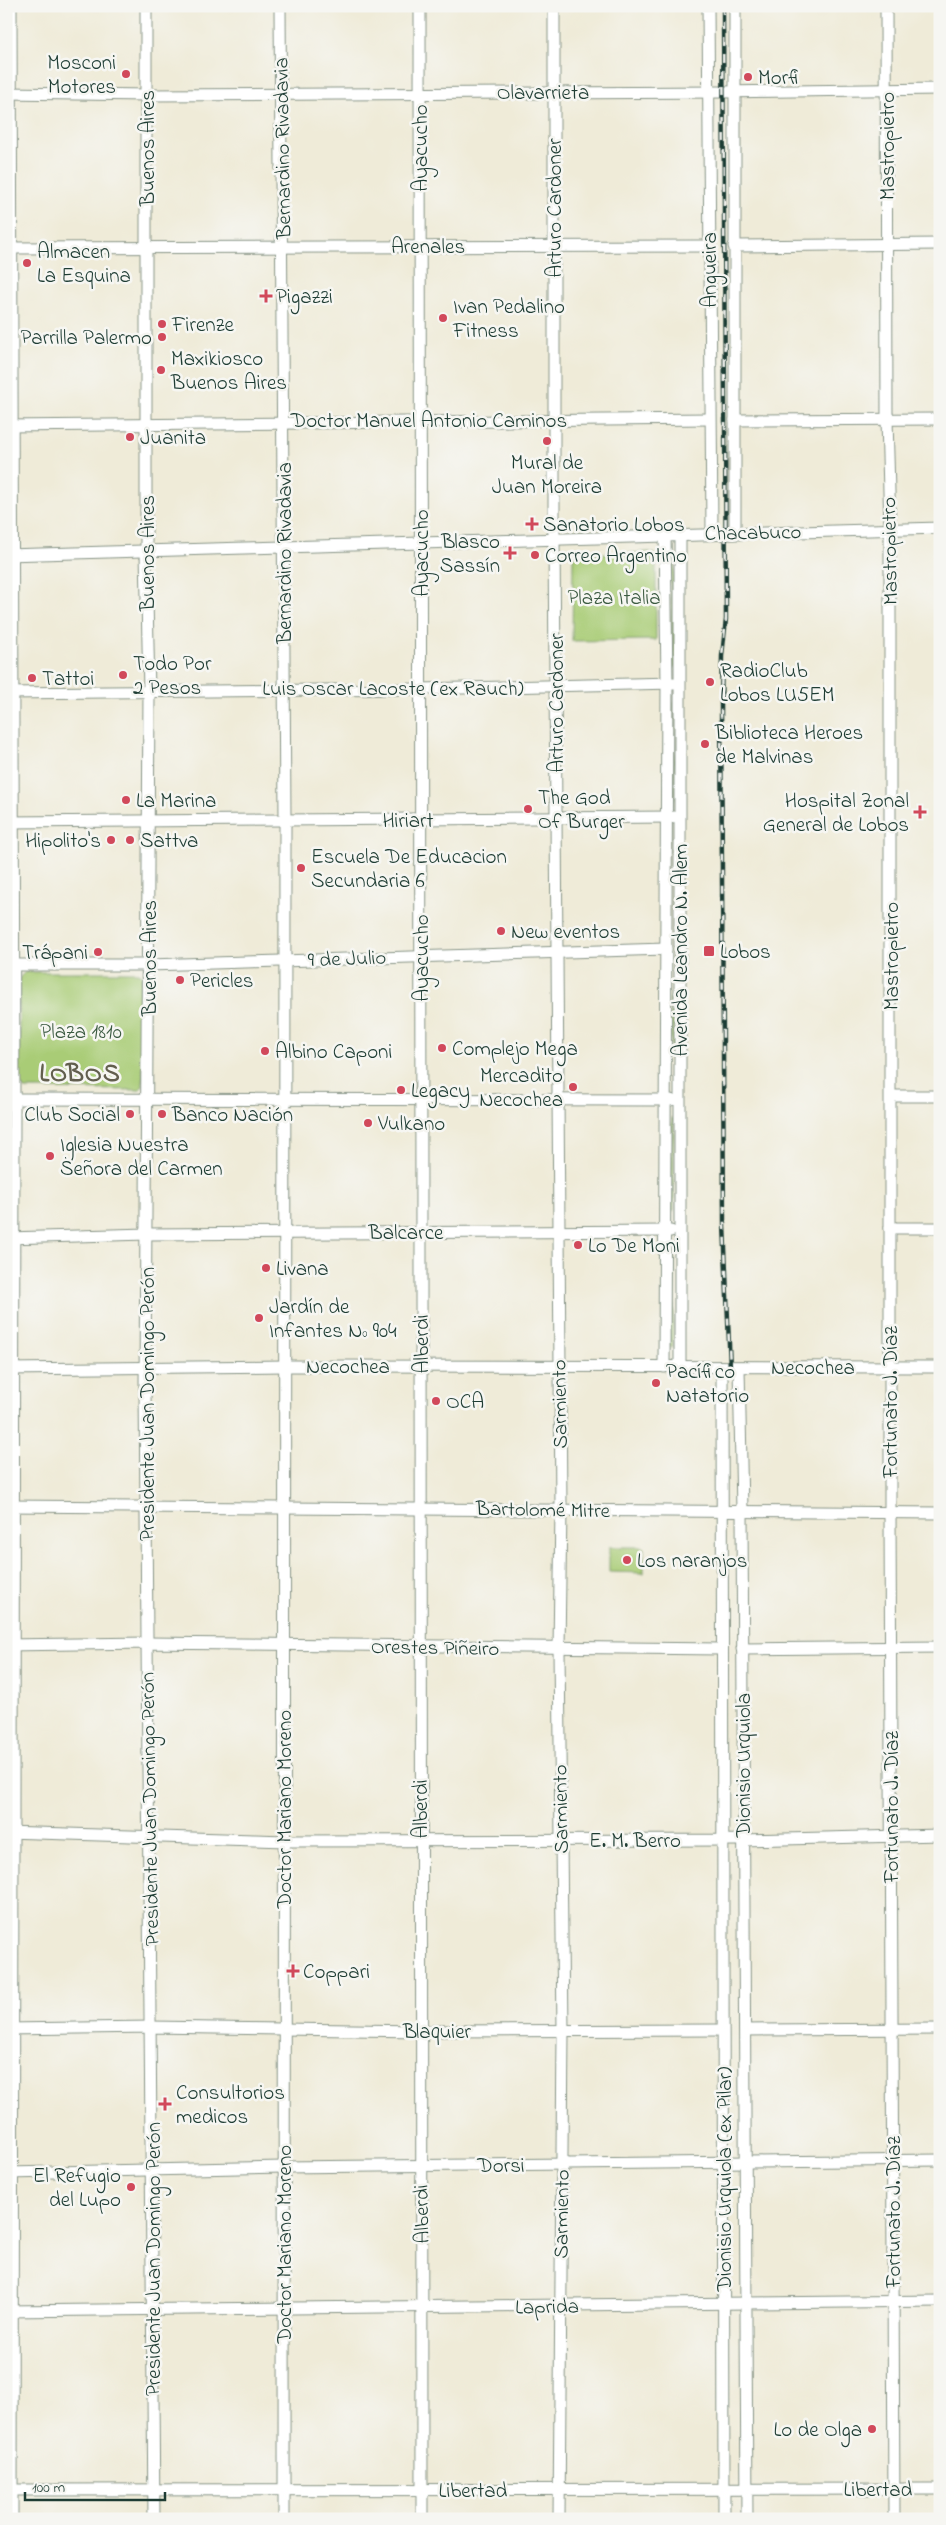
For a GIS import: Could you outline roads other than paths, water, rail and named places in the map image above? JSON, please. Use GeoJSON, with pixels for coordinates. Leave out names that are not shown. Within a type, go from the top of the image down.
{"type":"FeatureCollection","features":[{"type":"Feature","properties":{"kind":"street"},"geometry":{"type":"LineString","coordinates":[[11,6],[9,93],[9,2490],[12,2519]]}},
{"type":"Feature","properties":{"kind":"street","name":"Buenos Aires"},"geometry":{"type":"LineString","coordinates":[[146,6],[148,424],[146,552],[149,691],[148,1100]]}},
{"type":"Feature","properties":{"kind":"street","name":"Bernardino Rivadavia"},"geometry":{"type":"LineString","coordinates":[[280,6],[284,421],[284,1099]]}},
{"type":"Feature","properties":{"kind":"street","name":"Ayacucho"},"geometry":{"type":"LineString","coordinates":[[420,6],[421,1099]]}},
{"type":"Feature","properties":{"kind":"street","name":"Arturo Cardoner"},"geometry":{"type":"LineString","coordinates":[[554,6],[554,538],[557,686],[558,1100]]}},
{"type":"Feature","properties":{"kind":"street","name":"Angueira"},"geometry":{"type":"LineString","coordinates":[[708,6],[712,533]]}},
{"type":"Feature","properties":{"kind":"street","name":"Angueira"},"geometry":{"type":"LineString","coordinates":[[735,6],[735,533]]}},
{"type":"Feature","properties":{"kind":"street","name":"Mastropietro"},"geometry":{"type":"LineString","coordinates":[[886,6],[892,1096]]}},
{"type":"Feature","properties":{"kind":"street","name":"Olavarrieta"},"geometry":{"type":"LineString","coordinates":[[9,93],[147,95],[940,89]]}},
{"type":"Feature","properties":{"kind":"street"},"geometry":{"type":"LineString","coordinates":[[734,246],[940,244]]}},
{"type":"Feature","properties":{"kind":"street","name":"Arenales"},"geometry":{"type":"LineString","coordinates":[[9,248],[709,246]]}},
{"type":"Feature","properties":{"kind":"street","name":"Doctor Manuel Antonio Caminos"},"geometry":{"type":"LineString","coordinates":[[9,426],[284,421],[710,419]]}},
{"type":"Feature","properties":{"kind":"street"},"geometry":{"type":"LineString","coordinates":[[735,420],[940,419]]}},
{"type":"Feature","properties":{"kind":"street","name":"Chacabuco"},"geometry":{"type":"LineString","coordinates":[[9,555],[146,552],[420,541],[940,528]]}},
{"type":"Feature","properties":{"kind":"street","name":"Avenida Leandro N. Alem"},"geometry":{"type":"LineString","coordinates":[[664,1367],[667,683],[665,534]]}},
{"type":"Feature","properties":{"kind":"street","name":"Avenida Leandro N. Alem"},"geometry":{"type":"LineString","coordinates":[[680,534],[680,1367]]}},
{"type":"Feature","properties":{"kind":"street","name":"Luis Oscar Lacoste (ex Rauch)"},"geometry":{"type":"LineString","coordinates":[[9,693],[421,689],[680,683]]}},
{"type":"Feature","properties":{"kind":"street","name":"Hiriart"},"geometry":{"type":"LineString","coordinates":[[9,822],[149,823],[680,817]]}},
{"type":"Feature","properties":{"kind":"street"},"geometry":{"type":"LineString","coordinates":[[666,916],[680,916]]}},
{"type":"Feature","properties":{"kind":"street","name":"9 de Julio"},"geometry":{"type":"LineString","coordinates":[[10,965],[149,965],[666,949]]}},
{"type":"Feature","properties":{"kind":"street"},"geometry":{"type":"LineString","coordinates":[[665,985],[680,985]]}},
{"type":"Feature","properties":{"kind":"street"},"geometry":{"type":"LineString","coordinates":[[892,1096],[940,1096]]}},
{"type":"Feature","properties":{"kind":"street","name":"Fortunato J. Díaz"},"geometry":{"type":"LineString","coordinates":[[892,1096],[890,1228],[890,1647],[894,2519]]}},
{"type":"Feature","properties":{"kind":"street"},"geometry":{"type":"LineString","coordinates":[[10,1099],[680,1100]]}},
{"type":"Feature","properties":{"kind":"street","name":"Doctor Mariano Moreno"},"geometry":{"type":"LineString","coordinates":[[284,1099],[284,2519]]}},
{"type":"Feature","properties":{"kind":"street","name":"Alberdi"},"geometry":{"type":"LineString","coordinates":[[421,1099],[420,2166],[422,2519]]}},
{"type":"Feature","properties":{"kind":"street","name":"Presidente Juan Domingo Perón"},"geometry":{"type":"LineString","coordinates":[[148,1100],[146,1368],[154,2519]]}},
{"type":"Feature","properties":{"kind":"street","name":"Sarmiento"},"geometry":{"type":"LineString","coordinates":[[558,1100],[560,1232],[559,1649],[563,2031],[559,2519]]}},
{"type":"Feature","properties":{"kind":"street"},"geometry":{"type":"LineString","coordinates":[[890,1228],[940,1228]]}},
{"type":"Feature","properties":{"kind":"street","name":"Balcarce"},"geometry":{"type":"LineString","coordinates":[[10,1238],[147,1234],[680,1231]]}},
{"type":"Feature","properties":{"kind":"street","name":"Necochea"},"geometry":{"type":"LineString","coordinates":[[9,1369],[285,1366],[739,1368],[940,1366]]}},
{"type":"Feature","properties":{"kind":"street","name":"Dionisio Urquiola"},"geometry":{"type":"LineString","coordinates":[[722,1367],[722,1840]]}},
{"type":"Feature","properties":{"kind":"street","name":"Dionisio Urquiola"},"geometry":{"type":"LineString","coordinates":[[739,1368],[742,1510],[746,2162]]}},
{"type":"Feature","properties":{"kind":"street","name":"Bartolomé Mitre"},"geometry":{"type":"LineString","coordinates":[[10,1506],[742,1510],[940,1513]]}},
{"type":"Feature","properties":{"kind":"street","name":"Orestes Piñeiro"},"geometry":{"type":"LineString","coordinates":[[10,1645],[148,1643],[559,1649],[722,1649]]}},
{"type":"Feature","properties":{"kind":"street"},"geometry":{"type":"LineString","coordinates":[[742,1649],[940,1647]]}},
{"type":"Feature","properties":{"kind":"street","name":"E. M. Berro"},"geometry":{"type":"LineString","coordinates":[[10,1832],[285,1841],[743,1840],[940,1835]]}},
{"type":"Feature","properties":{"kind":"street","name":"Dionisio Urquiola (ex Pilar)"},"geometry":{"type":"LineString","coordinates":[[722,1840],[725,2304],[724,2519]]}},
{"type":"Feature","properties":{"kind":"street"},"geometry":{"type":"LineString","coordinates":[[745,2030],[940,2028]]}},
{"type":"Feature","properties":{"kind":"street","name":"Blaquier"},"geometry":{"type":"LineString","coordinates":[[9,2029],[722,2030]]}},
{"type":"Feature","properties":{"kind":"street","name":"Dorsi"},"geometry":{"type":"LineString","coordinates":[[10,2173],[283,2167],[940,2160]]}},
{"type":"Feature","properties":{"kind":"street","name":"Dionisio Urquiola (ex Pilar)"},"geometry":{"type":"LineString","coordinates":[[746,2162],[747,2519]]}},
{"type":"Feature","properties":{"kind":"street","name":"Laprida"},"geometry":{"type":"LineString","coordinates":[[9,2311],[940,2301]]}},
{"type":"Feature","properties":{"kind":"street","name":"Libertad"},"geometry":{"type":"LineString","coordinates":[[9,2490],[940,2489]]}},
{"type":"Feature","properties":{"kind":"railway"},"geometry":{"type":"LineString","coordinates":[[723,6],[726,619],[722,656],[721,703],[724,1224],[730,1368]]}},
{"type":"Feature","properties":{"kind":"place","name":"Mosconi Motores"},"geometry":{"type":"Point","coordinates":[126,74]}},
{"type":"Feature","properties":{"kind":"place","name":"Morfi"},"geometry":{"type":"Point","coordinates":[748,77]}},
{"type":"Feature","properties":{"kind":"place","name":"Almacen La Esquina"},"geometry":{"type":"Point","coordinates":[27,263]}},
{"type":"Feature","properties":{"kind":"place","name":"Pigazzi"},"geometry":{"type":"Point","coordinates":[266,296]}},
{"type":"Feature","properties":{"kind":"place","name":"Ivan Pedalino Fitness"},"geometry":{"type":"Point","coordinates":[443,318]}},
{"type":"Feature","properties":{"kind":"place","name":"Firenze"},"geometry":{"type":"Point","coordinates":[162,324]}},
{"type":"Feature","properties":{"kind":"place","name":"Parrilla Palermo"},"geometry":{"type":"Point","coordinates":[162,337]}},
{"type":"Feature","properties":{"kind":"place","name":"Maxikiosco Buenos Aires"},"geometry":{"type":"Point","coordinates":[161,370]}},
{"type":"Feature","properties":{"kind":"place","name":"Juanita"},"geometry":{"type":"Point","coordinates":[130,437]}},
{"type":"Feature","properties":{"kind":"place","name":"Mural de Juan Moreira"},"geometry":{"type":"Point","coordinates":[547,441]}},
{"type":"Feature","properties":{"kind":"place","name":"Sanatorio Lobos"},"geometry":{"type":"Point","coordinates":[532,524]}},
{"type":"Feature","properties":{"kind":"place","name":"Blasco Sassín"},"geometry":{"type":"Point","coordinates":[510,553]}},
{"type":"Feature","properties":{"kind":"place","name":"Correo Argentino"},"geometry":{"type":"Point","coordinates":[535,555]}},
{"type":"Feature","properties":{"kind":"place","name":"Todo Por 2 Pesos"},"geometry":{"type":"Point","coordinates":[123,675]}},
{"type":"Feature","properties":{"kind":"place","name":"Tattoi"},"geometry":{"type":"Point","coordinates":[32,678]}},
{"type":"Feature","properties":{"kind":"place","name":"RadioClub Lobos LU5EM"},"geometry":{"type":"Point","coordinates":[710,682]}},
{"type":"Feature","properties":{"kind":"place","name":"Biblioteca Heroes de Malvinas"},"geometry":{"type":"Point","coordinates":[705,744]}},
{"type":"Feature","properties":{"kind":"place","name":"La Marina"},"geometry":{"type":"Point","coordinates":[126,800]}},
{"type":"Feature","properties":{"kind":"place","name":"The God Of Burger"},"geometry":{"type":"Point","coordinates":[528,809]}},
{"type":"Feature","properties":{"kind":"place","name":"Hospital Zonal General de Lobos"},"geometry":{"type":"Point","coordinates":[920,812]}},
{"type":"Feature","properties":{"kind":"place","name":"Hipolito's"},"geometry":{"type":"Point","coordinates":[111,840]}},
{"type":"Feature","properties":{"kind":"place","name":"Sattva"},"geometry":{"type":"Point","coordinates":[130,840]}},
{"type":"Feature","properties":{"kind":"place","name":"Escuela De Educacion Secundaria 6"},"geometry":{"type":"Point","coordinates":[301,868]}},
{"type":"Feature","properties":{"kind":"place","name":"New eventos"},"geometry":{"type":"Point","coordinates":[501,931]}},
{"type":"Feature","properties":{"kind":"place","name":"Lobos"},"geometry":{"type":"Point","coordinates":[709,951]}},
{"type":"Feature","properties":{"kind":"place","name":"Trápani"},"geometry":{"type":"Point","coordinates":[98,952]}},
{"type":"Feature","properties":{"kind":"place","name":"Pericles"},"geometry":{"type":"Point","coordinates":[180,980]}},
{"type":"Feature","properties":{"kind":"place","name":"Complejo Mega"},"geometry":{"type":"Point","coordinates":[442,1048]}},
{"type":"Feature","properties":{"kind":"place","name":"Albino Caponi"},"geometry":{"type":"Point","coordinates":[265,1051]}},
{"type":"Feature","properties":{"kind":"place","name":"Mercadito Necochea"},"geometry":{"type":"Point","coordinates":[573,1087]}},
{"type":"Feature","properties":{"kind":"place","name":"Legacy"},"geometry":{"type":"Point","coordinates":[401,1090]}},
{"type":"Feature","properties":{"kind":"place","name":"Club Social"},"geometry":{"type":"Point","coordinates":[130,1114]}},
{"type":"Feature","properties":{"kind":"place","name":"Banco Nación"},"geometry":{"type":"Point","coordinates":[162,1114]}},
{"type":"Feature","properties":{"kind":"place","name":"Vulkano"},"geometry":{"type":"Point","coordinates":[368,1123]}},
{"type":"Feature","properties":{"kind":"place","name":"Iglesia Nuestra Señora del Carmen"},"geometry":{"type":"Point","coordinates":[50,1156]}},
{"type":"Feature","properties":{"kind":"place","name":"Lo De Moni"},"geometry":{"type":"Point","coordinates":[578,1245]}},
{"type":"Feature","properties":{"kind":"place","name":"Livana"},"geometry":{"type":"Point","coordinates":[266,1268]}},
{"type":"Feature","properties":{"kind":"place","name":"Jardín de Infantes Nº 904"},"geometry":{"type":"Point","coordinates":[259,1318]}},
{"type":"Feature","properties":{"kind":"place","name":"Pacífico Natatorio"},"geometry":{"type":"Point","coordinates":[656,1383]}},
{"type":"Feature","properties":{"kind":"place","name":"OCA"},"geometry":{"type":"Point","coordinates":[436,1401]}},
{"type":"Feature","properties":{"kind":"place","name":"Los naranjos"},"geometry":{"type":"Point","coordinates":[627,1560]}},
{"type":"Feature","properties":{"kind":"place","name":"Coppari"},"geometry":{"type":"Point","coordinates":[293,1971]}},
{"type":"Feature","properties":{"kind":"place","name":"Consultorios medicos"},"geometry":{"type":"Point","coordinates":[165,2104]}},
{"type":"Feature","properties":{"kind":"place","name":"El Refugio del Lupo"},"geometry":{"type":"Point","coordinates":[131,2187]}},
{"type":"Feature","properties":{"kind":"place","name":"Lo de Olga"},"geometry":{"type":"Point","coordinates":[872,2429]}},
{"type":"Feature","properties":{"kind":"district","name":"LOBOS"},"geometry":{"type":"Point","coordinates":[80,1072]}},
{"type":"Feature","properties":{"kind":"park label","name":"Plaza Italia"},"geometry":{"type":"Point","coordinates":[614,597]}},
{"type":"Feature","properties":{"kind":"park label","name":"Plaza 1810"},"geometry":{"type":"Point","coordinates":[81,1031]}}]}
